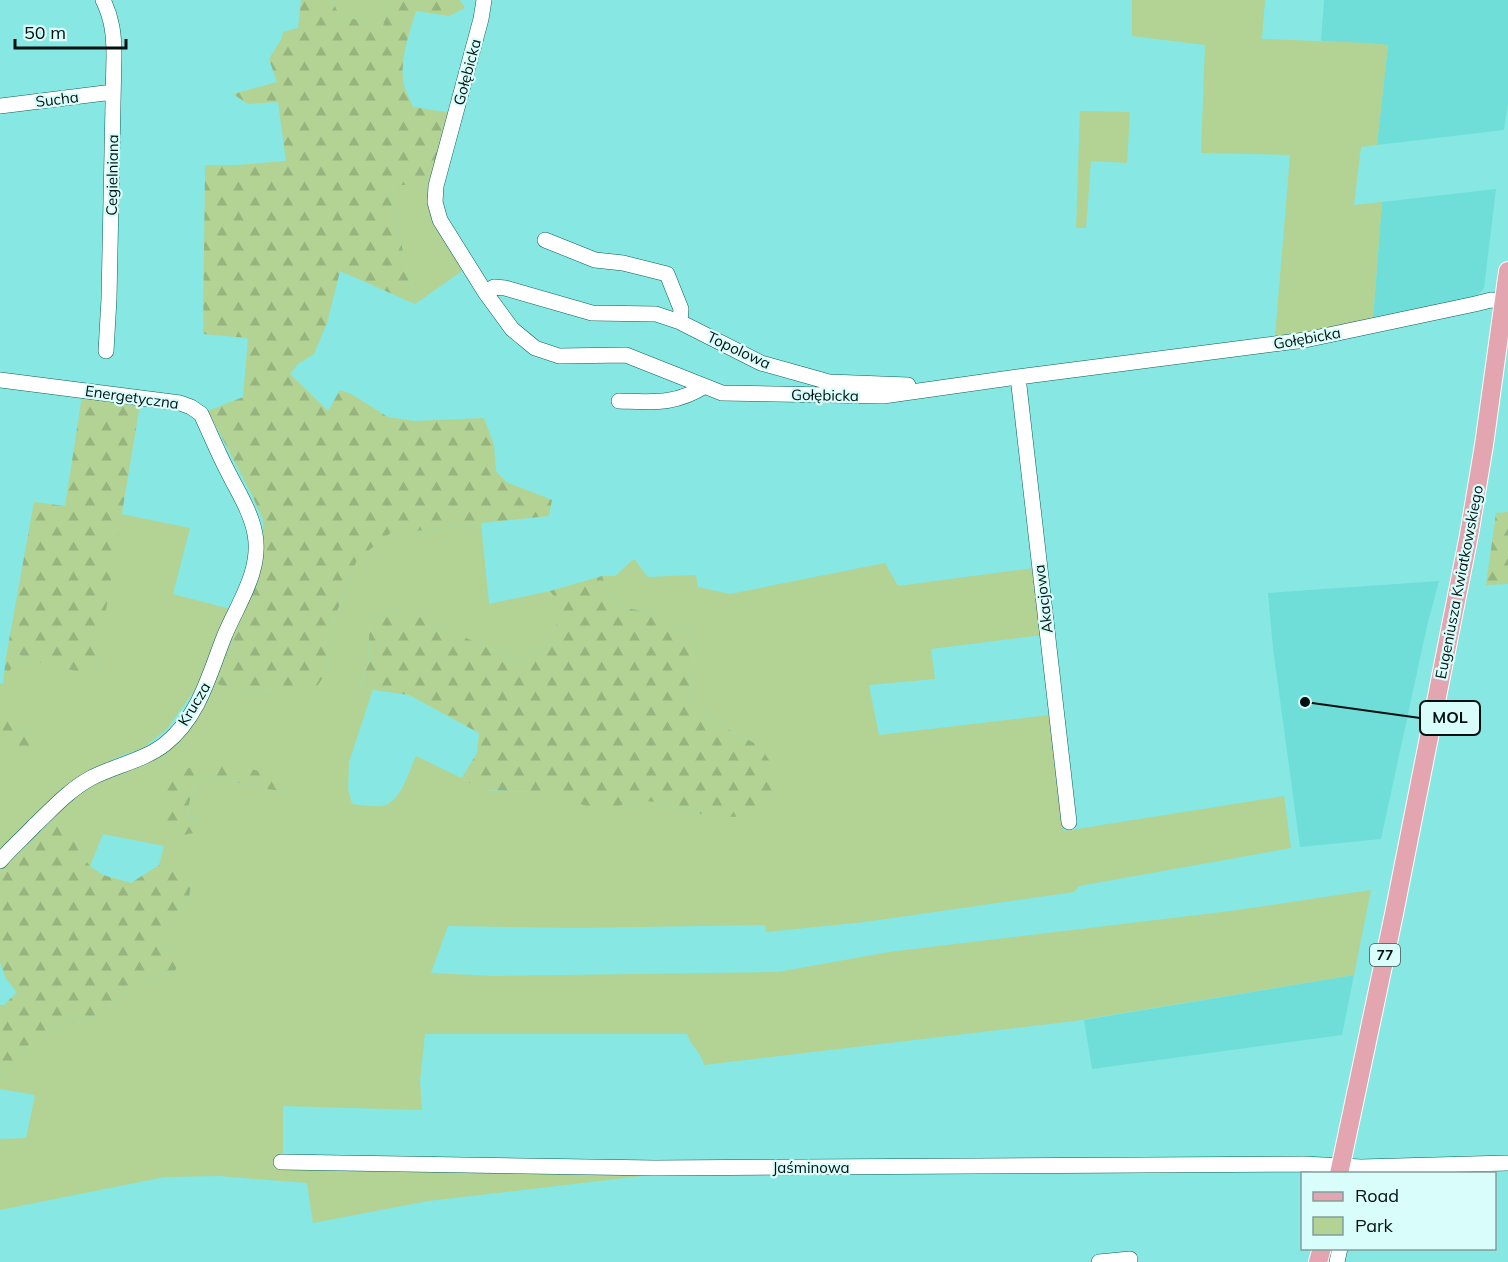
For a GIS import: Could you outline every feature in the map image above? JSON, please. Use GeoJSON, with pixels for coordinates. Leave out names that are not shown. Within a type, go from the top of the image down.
{"type":"FeatureCollection","features":[{"type":"Feature","properties":{"kind":"main road","name":"Eugeniusza Kwiatkowskiego"},"geometry":{"type":"LineString","coordinates":[[1340,1170],[1470,535],[1506,287]]}},
{"type":"Feature","properties":{"kind":"street","name":"Cegielniana"},"geometry":{"type":"LineString","coordinates":[[104,0],[111,16],[114,33],[106,351]]}},
{"type":"Feature","properties":{"kind":"street","name":"Gołębicka"},"geometry":{"type":"LineString","coordinates":[[484,0],[481,19],[436,186],[435,202],[440,220],[485,292],[512,328],[535,348],[558,356],[626,355],[722,393],[883,396],[1305,340],[1496,300],[1506,287]]}},
{"type":"Feature","properties":{"kind":"street","name":"Sucha"},"geometry":{"type":"LineString","coordinates":[[0,106],[113,92]]}},
{"type":"Feature","properties":{"kind":"street"},"geometry":{"type":"LineString","coordinates":[[545,240],[595,260],[623,263],[667,274],[681,309],[680,322]]}},
{"type":"Feature","properties":{"kind":"street","name":"Topolowa"},"geometry":{"type":"LineString","coordinates":[[485,292],[494,287],[505,288],[592,313],[656,314],[680,322],[761,363],[829,382],[941,388]]}},
{"type":"Feature","properties":{"kind":"street","name":"Akacjowa"},"geometry":{"type":"LineString","coordinates":[[1018,377],[1069,822]]}},
{"type":"Feature","properties":{"kind":"street","name":"Energetyczna"},"geometry":{"type":"LineString","coordinates":[[0,380],[191,406],[201,414],[226,468]]}},
{"type":"Feature","properties":{"kind":"street"},"geometry":{"type":"LineString","coordinates":[[619,401],[657,402],[675,399],[705,386]]}},
{"type":"Feature","properties":{"kind":"street","name":"Krucza"},"geometry":{"type":"LineString","coordinates":[[0,861],[78,786],[164,745],[187,720],[201,698],[256,562],[257,547],[251,519],[226,468]]}},
{"type":"Feature","properties":{"kind":"street","name":"Jaśminowa"},"geometry":{"type":"LineString","coordinates":[[281,1162],[655,1168],[1304,1164],[1340,1170],[1508,1163]]}},
{"type":"Feature","properties":{"kind":"street"},"geometry":{"type":"LineString","coordinates":[[1100,1262],[1130,1259]]}},
{"type":"Feature","properties":{"kind":"shaded area"},"geometry":{"type":"Polygon","coordinates":[[[1324,0],[1508,0],[1508,104],[1504,130],[1377,145],[1388,45],[1321,41],[1324,0]]]}},
{"type":"Feature","properties":{"kind":"shaded area"},"geometry":{"type":"Polygon","coordinates":[[[1496,189],[1484,288],[1477,296],[1373,319],[1382,202],[1496,189]]]}},
{"type":"Feature","properties":{"kind":"shaded area"},"geometry":{"type":"Polygon","coordinates":[[[1439,581],[1427,626],[1381,839],[1300,847],[1273,648],[1268,593],[1439,581]]]}},
{"type":"Feature","properties":{"kind":"shaded area"},"geometry":{"type":"Polygon","coordinates":[[[1354,975],[1342,1035],[1092,1069],[1084,1020],[1354,975]]]}},
{"type":"Feature","properties":{"kind":"green space"},"geometry":{"type":"Polygon","coordinates":[[[301,0],[335,0],[334,4],[339,15],[383,27],[388,0],[460,0],[465,8],[449,16],[416,11],[404,57],[404,85],[413,107],[451,113],[429,185],[401,185],[392,203],[415,304],[340,271],[327,323],[314,354],[298,364],[290,374],[328,411],[340,390],[351,394],[388,417],[414,421],[484,418],[494,445],[496,471],[506,482],[552,500],[549,516],[416,531],[393,531],[357,560],[336,614],[325,675],[315,689],[270,689],[260,692],[231,689],[214,683],[263,558],[263,520],[208,411],[243,397],[248,338],[203,334],[205,165],[286,161],[278,102],[248,104],[233,94],[277,82],[269,59],[282,38],[283,32],[298,28],[301,0]]]}},
{"type":"Feature","properties":{"kind":"green space"},"geometry":{"type":"Polygon","coordinates":[[[335,0],[388,0],[383,27],[339,15],[334,4],[335,0]]]}},
{"type":"Feature","properties":{"kind":"green space"},"geometry":{"type":"Polygon","coordinates":[[[1132,0],[1265,0],[1262,39],[1388,45],[1377,145],[1361,147],[1354,205],[1382,202],[1373,319],[1308,333],[1275,336],[1290,155],[1201,153],[1205,45],[1132,36],[1132,0]]]}},
{"type":"Feature","properties":{"kind":"green space"},"geometry":{"type":"Polygon","coordinates":[[[1080,111],[1130,112],[1127,163],[1091,161],[1086,228],[1076,228],[1080,111]]]}},
{"type":"Feature","properties":{"kind":"green space"},"geometry":{"type":"Polygon","coordinates":[[[400,185],[429,185],[433,219],[462,271],[415,304],[392,203],[400,185]]]}},
{"type":"Feature","properties":{"kind":"green space"},"geometry":{"type":"Polygon","coordinates":[[[82,396],[140,404],[95,677],[55,663],[30,660],[18,654],[3,685],[1,696],[10,721],[21,732],[38,736],[43,741],[40,750],[29,753],[0,749],[0,683],[3,684],[34,502],[65,506],[82,396]]]}},
{"type":"Feature","properties":{"kind":"green space"},"geometry":{"type":"Polygon","coordinates":[[[1508,512],[1508,584],[1486,585],[1496,513],[1508,512]]]}},
{"type":"Feature","properties":{"kind":"green space"},"geometry":{"type":"Polygon","coordinates":[[[121,514],[190,528],[173,594],[230,609],[204,677],[167,729],[143,748],[120,756],[95,769],[0,856],[0,749],[8,750],[37,736],[21,732],[9,721],[1,696],[3,685],[18,654],[30,660],[55,663],[95,677],[121,514]]]}},
{"type":"Feature","properties":{"kind":"green space"},"geometry":{"type":"Polygon","coordinates":[[[481,523],[489,604],[550,591],[564,609],[540,651],[523,658],[506,656],[420,617],[394,610],[370,615],[368,664],[360,687],[373,689],[349,762],[348,789],[352,804],[378,806],[392,801],[404,783],[416,756],[486,790],[536,792],[560,798],[618,806],[640,801],[659,802],[701,814],[760,746],[713,721],[694,701],[688,680],[693,671],[698,644],[685,628],[647,612],[627,608],[611,600],[602,576],[615,576],[634,559],[648,577],[696,575],[698,587],[730,594],[885,563],[898,586],[1034,568],[1042,635],[931,649],[935,679],[869,685],[879,735],[1049,715],[1064,831],[1284,796],[1291,848],[1079,886],[1074,892],[865,922],[766,932],[765,925],[576,928],[448,926],[431,973],[494,976],[778,972],[889,952],[1231,911],[1371,890],[1354,975],[1074,1021],[704,1065],[687,1034],[425,1034],[420,1082],[422,1110],[283,1106],[283,1157],[642,1162],[642,1176],[428,1201],[313,1223],[307,1183],[219,1176],[165,1177],[0,1210],[0,1139],[26,1138],[35,1095],[0,1089],[0,1073],[18,1062],[23,1051],[42,1032],[98,1015],[135,986],[157,975],[175,971],[180,954],[163,947],[161,937],[188,901],[192,882],[159,865],[164,846],[103,834],[90,866],[78,850],[76,841],[41,828],[78,791],[162,753],[214,683],[231,689],[260,692],[325,675],[336,614],[357,560],[393,531],[416,531],[481,523]],[[197,762],[162,818],[199,825],[187,813],[194,783],[205,775],[264,789],[287,791],[293,782],[197,762]]]}},
{"type":"Feature","properties":{"kind":"green space"},"geometry":{"type":"Polygon","coordinates":[[[602,576],[611,600],[627,608],[647,612],[685,628],[698,644],[693,671],[688,680],[694,701],[713,721],[760,746],[774,768],[774,801],[735,817],[701,814],[659,802],[640,801],[618,806],[587,806],[536,792],[486,790],[461,779],[477,753],[479,733],[409,695],[360,688],[368,664],[370,615],[394,610],[420,617],[506,656],[523,658],[540,651],[555,628],[563,609],[550,591],[602,576]]]}},
{"type":"Feature","properties":{"kind":"green space"},"geometry":{"type":"Polygon","coordinates":[[[220,761],[294,782],[287,791],[264,789],[205,775],[194,783],[187,813],[199,825],[199,832],[183,835],[163,830],[166,785],[197,762],[220,761]]]}},
{"type":"Feature","properties":{"kind":"green space"},"geometry":{"type":"Polygon","coordinates":[[[56,825],[70,832],[76,841],[78,850],[90,866],[103,875],[131,883],[159,865],[192,882],[188,901],[161,937],[163,947],[180,954],[180,961],[175,971],[157,975],[135,986],[98,1015],[42,1032],[23,1051],[18,1062],[0,1073],[0,1005],[4,1005],[17,992],[6,979],[0,962],[0,867],[41,828],[56,825]]]}},
{"type":"Feature","properties":{"kind":"place","name":"MOL"},"geometry":{"type":"Point","coordinates":[1305,702]}}]}
